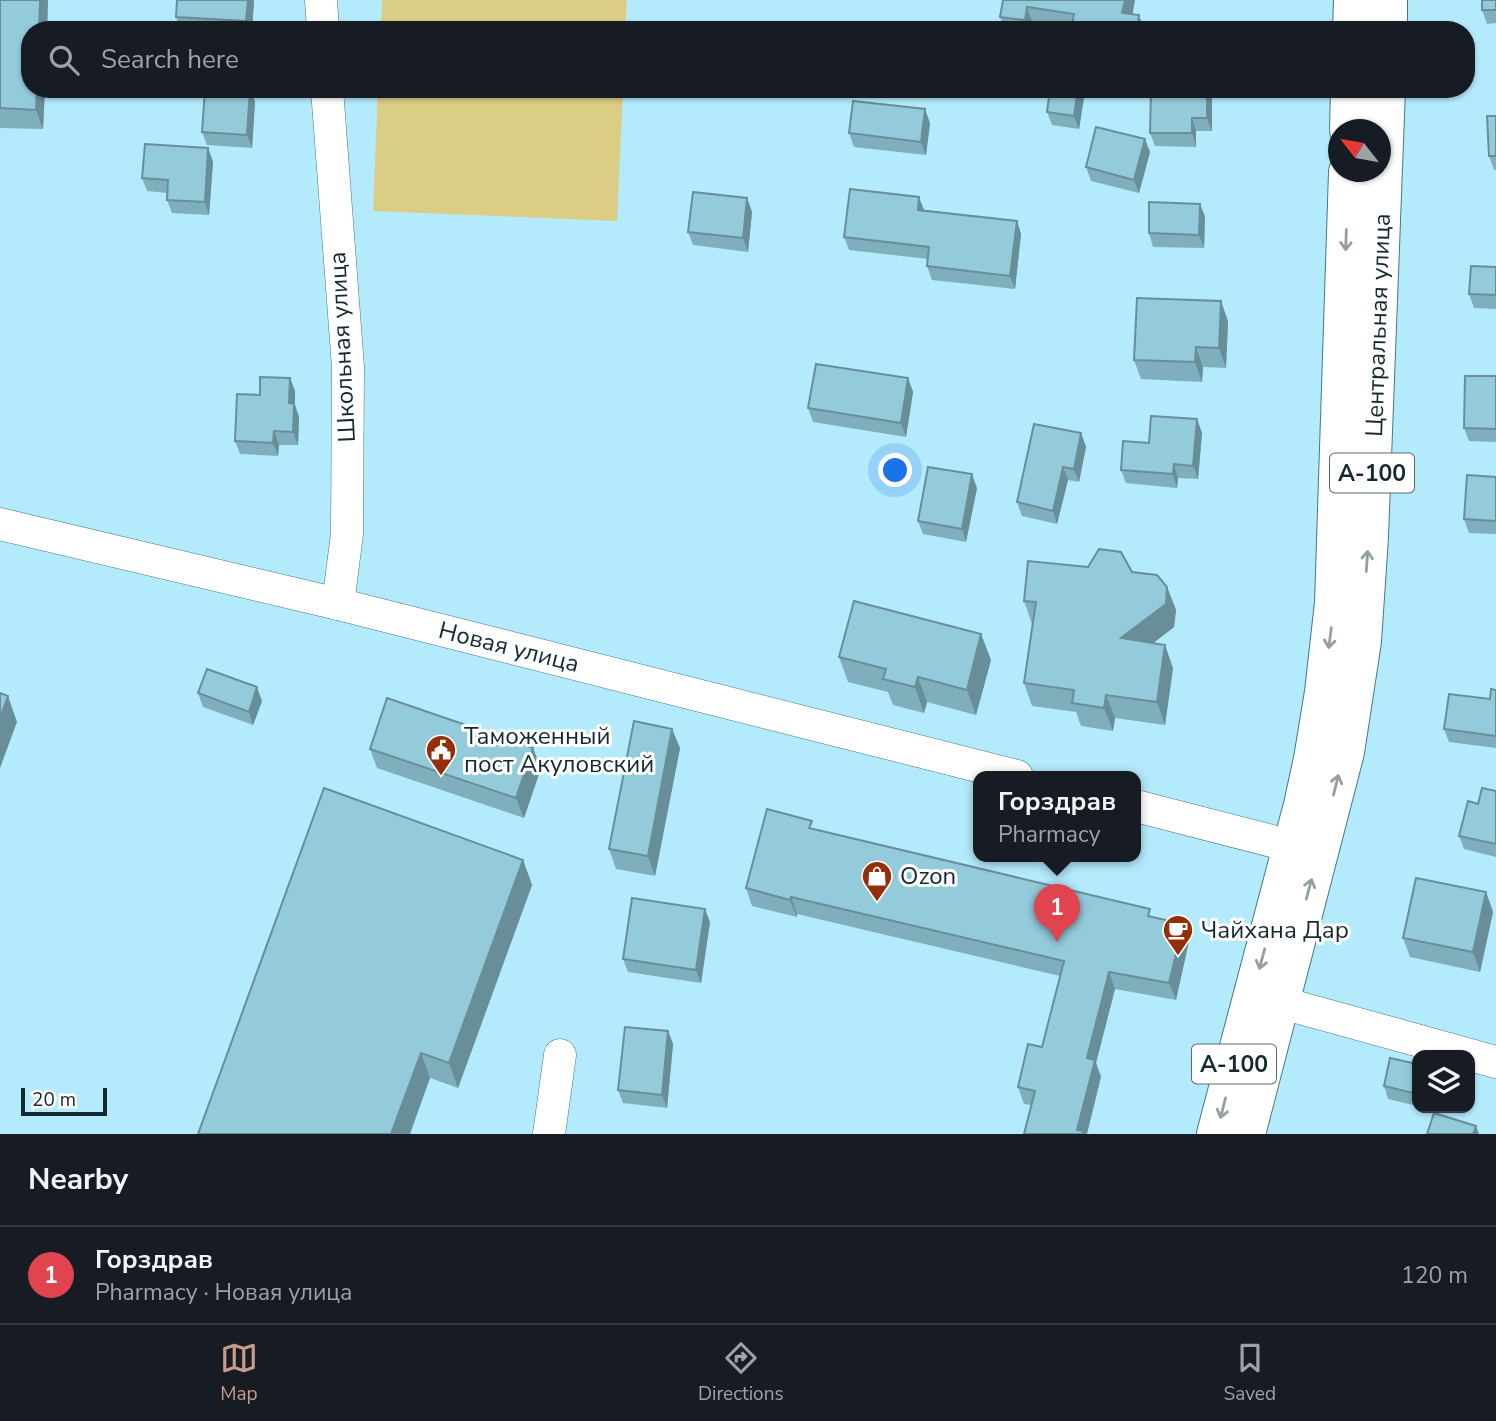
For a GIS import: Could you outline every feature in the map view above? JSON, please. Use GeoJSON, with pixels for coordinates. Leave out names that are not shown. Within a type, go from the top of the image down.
{"type":"FeatureCollection","features":[{"type":"Feature","properties":{"kind":"main road"},"geometry":{"type":"LineString","coordinates":[[1352,21],[1353,0]]}},
{"type":"Feature","properties":{"kind":"main road"},"geometry":{"type":"LineString","coordinates":[[1388,0],[1388,21]]}},
{"type":"Feature","properties":{"kind":"main road"},"geometry":{"type":"LineString","coordinates":[[1349,119],[1350,98]]}},
{"type":"Feature","properties":{"kind":"main road","name":"Центральная улица"},"geometry":{"type":"LineString","coordinates":[[1216,1134],[1266,999],[1345,752],[1362,641],[1369,537],[1386,98]]}},
{"type":"Feature","properties":{"kind":"main road","name":"Центральная улица"},"geometry":{"type":"LineString","coordinates":[[1246,1134],[1291,846],[1313,759],[1334,603],[1348,182]]}},
{"type":"Feature","properties":{"kind":"street"},"geometry":{"type":"LineString","coordinates":[[321,0],[322,21]]}},
{"type":"Feature","properties":{"kind":"street","name":"Школьная улица"},"geometry":{"type":"LineString","coordinates":[[328,98],[348,367],[347,534],[338,604]]}},
{"type":"Feature","properties":{"kind":"street","name":"Новая улица"},"geometry":{"type":"LineString","coordinates":[[0,524],[338,604],[997,771]]}},
{"type":"Feature","properties":{"kind":"street"},"geometry":{"type":"LineString","coordinates":[[1141,807],[1291,846]]}},
{"type":"Feature","properties":{"kind":"street"},"geometry":{"type":"LineString","coordinates":[[1266,999],[1496,1062]]}},
{"type":"Feature","properties":{"kind":"street"},"geometry":{"type":"LineString","coordinates":[[549,1134],[560,1055]]}},
{"type":"Feature","properties":{"kind":"shaded area"},"geometry":{"type":"Polygon","coordinates":[[[382,0],[627,0],[626,21],[381,21],[382,0]]]}},
{"type":"Feature","properties":{"kind":"shaded area"},"geometry":{"type":"Polygon","coordinates":[[[378,98],[623,98],[617,221],[373,211],[378,98]]]}},
{"type":"Feature","properties":{"kind":"building"},"geometry":{"type":"Polygon","coordinates":[[[0,0],[40,0],[39,21],[21,21],[21,98],[37,98],[36,110],[0,108],[0,0]]]}},
{"type":"Feature","properties":{"kind":"building"},"geometry":{"type":"Polygon","coordinates":[[[177,0],[248,0],[246,21],[176,17],[177,0]]]}},
{"type":"Feature","properties":{"kind":"building"},"geometry":{"type":"Polygon","coordinates":[[[1003,0],[1125,0],[1122,13],[1139,15],[1138,21],[1073,21],[1074,14],[1027,7],[1025,20],[1000,17],[1003,0]]]}},
{"type":"Feature","properties":{"kind":"building"},"geometry":{"type":"Polygon","coordinates":[[[1482,0],[1496,0],[1496,10],[1482,10],[1482,0]]]}},
{"type":"Feature","properties":{"kind":"building"},"geometry":{"type":"Polygon","coordinates":[[[204,98],[249,98],[247,135],[202,132],[204,98]]]}},
{"type":"Feature","properties":{"kind":"building"},"geometry":{"type":"Polygon","coordinates":[[[1049,98],[1077,98],[1074,116],[1047,112],[1049,98]]]}},
{"type":"Feature","properties":{"kind":"building"},"geometry":{"type":"Polygon","coordinates":[[[1151,98],[1207,98],[1207,118],[1192,118],[1192,133],[1150,133],[1151,98]]]}},
{"type":"Feature","properties":{"kind":"building"},"geometry":{"type":"Polygon","coordinates":[[[853,101],[925,109],[921,142],[849,133],[853,101]]]}},
{"type":"Feature","properties":{"kind":"building"},"geometry":{"type":"Polygon","coordinates":[[[1487,116],[1496,116],[1496,156],[1489,156],[1487,116]]]}},
{"type":"Feature","properties":{"kind":"building"},"geometry":{"type":"Polygon","coordinates":[[[1096,127],[1145,139],[1134,180],[1086,167],[1096,127]]]}},
{"type":"Feature","properties":{"kind":"building"},"geometry":{"type":"Polygon","coordinates":[[[145,144],[208,148],[205,202],[167,200],[168,180],[142,178],[145,144]]]}},
{"type":"Feature","properties":{"kind":"building"},"geometry":{"type":"Polygon","coordinates":[[[850,189],[919,197],[918,210],[1017,221],[1010,276],[927,266],[929,247],[844,237],[850,189]]]}},
{"type":"Feature","properties":{"kind":"building"},"geometry":{"type":"Polygon","coordinates":[[[693,192],[747,198],[743,238],[688,232],[693,192]]]}},
{"type":"Feature","properties":{"kind":"building"},"geometry":{"type":"Polygon","coordinates":[[[1149,202],[1200,204],[1199,235],[1149,233],[1149,202]]]}},
{"type":"Feature","properties":{"kind":"building"},"geometry":{"type":"Polygon","coordinates":[[[1471,266],[1496,267],[1496,295],[1469,294],[1471,266]]]}},
{"type":"Feature","properties":{"kind":"building"},"geometry":{"type":"Polygon","coordinates":[[[1137,298],[1221,301],[1219,348],[1196,347],[1195,362],[1134,360],[1137,298]]]}},
{"type":"Feature","properties":{"kind":"building"},"geometry":{"type":"Polygon","coordinates":[[[816,364],[908,378],[901,423],[808,408],[816,364]]]}},
{"type":"Feature","properties":{"kind":"building"},"geometry":{"type":"Polygon","coordinates":[[[1465,376],[1496,376],[1496,429],[1464,428],[1465,376]]]}},
{"type":"Feature","properties":{"kind":"building"},"geometry":{"type":"Polygon","coordinates":[[[260,377],[290,378],[289,403],[294,404],[293,432],[274,431],[273,443],[235,441],[237,394],[260,395],[260,377]]]}},
{"type":"Feature","properties":{"kind":"building"},"geometry":{"type":"Polygon","coordinates":[[[1151,416],[1197,419],[1193,466],[1174,464],[1173,474],[1121,470],[1123,441],[1149,443],[1151,416]]]}},
{"type":"Feature","properties":{"kind":"building"},"geometry":{"type":"Polygon","coordinates":[[[1034,424],[1081,433],[1074,469],[1063,467],[1053,511],[1017,502],[1034,424]]]}},
{"type":"Feature","properties":{"kind":"building"},"geometry":{"type":"Polygon","coordinates":[[[928,467],[972,474],[962,529],[918,521],[928,467]]]}},
{"type":"Feature","properties":{"kind":"building"},"geometry":{"type":"Polygon","coordinates":[[[1467,475],[1496,477],[1496,521],[1464,519],[1467,475]]]}},
{"type":"Feature","properties":{"kind":"building"},"geometry":{"type":"Polygon","coordinates":[[[1099,549],[1121,552],[1132,572],[1157,575],[1167,587],[1166,604],[1121,638],[1165,645],[1157,702],[1106,695],[1104,708],[1072,703],[1074,690],[1024,683],[1036,602],[1024,601],[1028,561],[1088,567],[1099,549]]]}},
{"type":"Feature","properties":{"kind":"building"},"geometry":{"type":"Polygon","coordinates":[[[854,601],[981,634],[967,690],[918,677],[915,687],[883,679],[886,669],[839,657],[854,601]]]}},
{"type":"Feature","properties":{"kind":"building"},"geometry":{"type":"Polygon","coordinates":[[[207,669],[257,687],[249,712],[198,693],[207,669]]]}},
{"type":"Feature","properties":{"kind":"building"},"geometry":{"type":"Polygon","coordinates":[[[1491,689],[1496,690],[1496,736],[1444,729],[1449,694],[1490,699],[1491,689]]]}},
{"type":"Feature","properties":{"kind":"building"},"geometry":{"type":"Polygon","coordinates":[[[0,693],[8,696],[0,718],[0,693]]]}},
{"type":"Feature","properties":{"kind":"building"},"geometry":{"type":"Polygon","coordinates":[[[387,698],[533,748],[516,798],[370,749],[387,698]]]}},
{"type":"Feature","properties":{"kind":"building"},"geometry":{"type":"Polygon","coordinates":[[[634,721],[672,729],[648,856],[609,849],[634,721]]]}},
{"type":"Feature","properties":{"kind":"building"},"geometry":{"type":"Polygon","coordinates":[[[324,788],[523,860],[449,1063],[421,1053],[391,1134],[198,1134],[324,788]]]}},
{"type":"Feature","properties":{"kind":"building"},"geometry":{"type":"Polygon","coordinates":[[[1482,788],[1496,791],[1496,844],[1459,836],[1468,801],[1478,804],[1482,788]]]}},
{"type":"Feature","properties":{"kind":"building"},"geometry":{"type":"Polygon","coordinates":[[[767,809],[812,821],[809,828],[1150,909],[1148,916],[1183,924],[1169,983],[1109,972],[1087,1058],[1095,1060],[1077,1130],[1083,1131],[1082,1134],[1024,1134],[1035,1091],[1018,1087],[1028,1044],[1042,1047],[1064,961],[746,888],[767,809]]]}},
{"type":"Feature","properties":{"kind":"building"},"geometry":{"type":"Polygon","coordinates":[[[1416,878],[1486,892],[1473,952],[1403,938],[1416,878]]]}},
{"type":"Feature","properties":{"kind":"building"},"geometry":{"type":"Polygon","coordinates":[[[632,898],[705,909],[696,970],[623,959],[632,898]]]}},
{"type":"Feature","properties":{"kind":"building"},"geometry":{"type":"Polygon","coordinates":[[[625,1027],[668,1031],[662,1095],[618,1090],[625,1027]]]}},
{"type":"Feature","properties":{"kind":"building"},"geometry":{"type":"Polygon","coordinates":[[[1390,1058],[1412,1063],[1412,1093],[1384,1086],[1390,1058]]]}},
{"type":"Feature","properties":{"kind":"building"},"geometry":{"type":"Polygon","coordinates":[[[1434,1113],[1476,1126],[1473,1134],[1427,1134],[1434,1113]]]}},
{"type":"Feature","properties":{"kind":"place","name":"Таможенный пост Акуловский"},"geometry":{"type":"Point","coordinates":[441,777]}},
{"type":"Feature","properties":{"kind":"place","name":"Ozon"},"geometry":{"type":"Point","coordinates":[877,903]}},
{"type":"Feature","properties":{"kind":"place","name":"Горздрав"},"geometry":{"type":"Point","coordinates":[1057,942]}},
{"type":"Feature","properties":{"kind":"place","name":"Чайхана Дар"},"geometry":{"type":"Point","coordinates":[1178,957]}}]}
